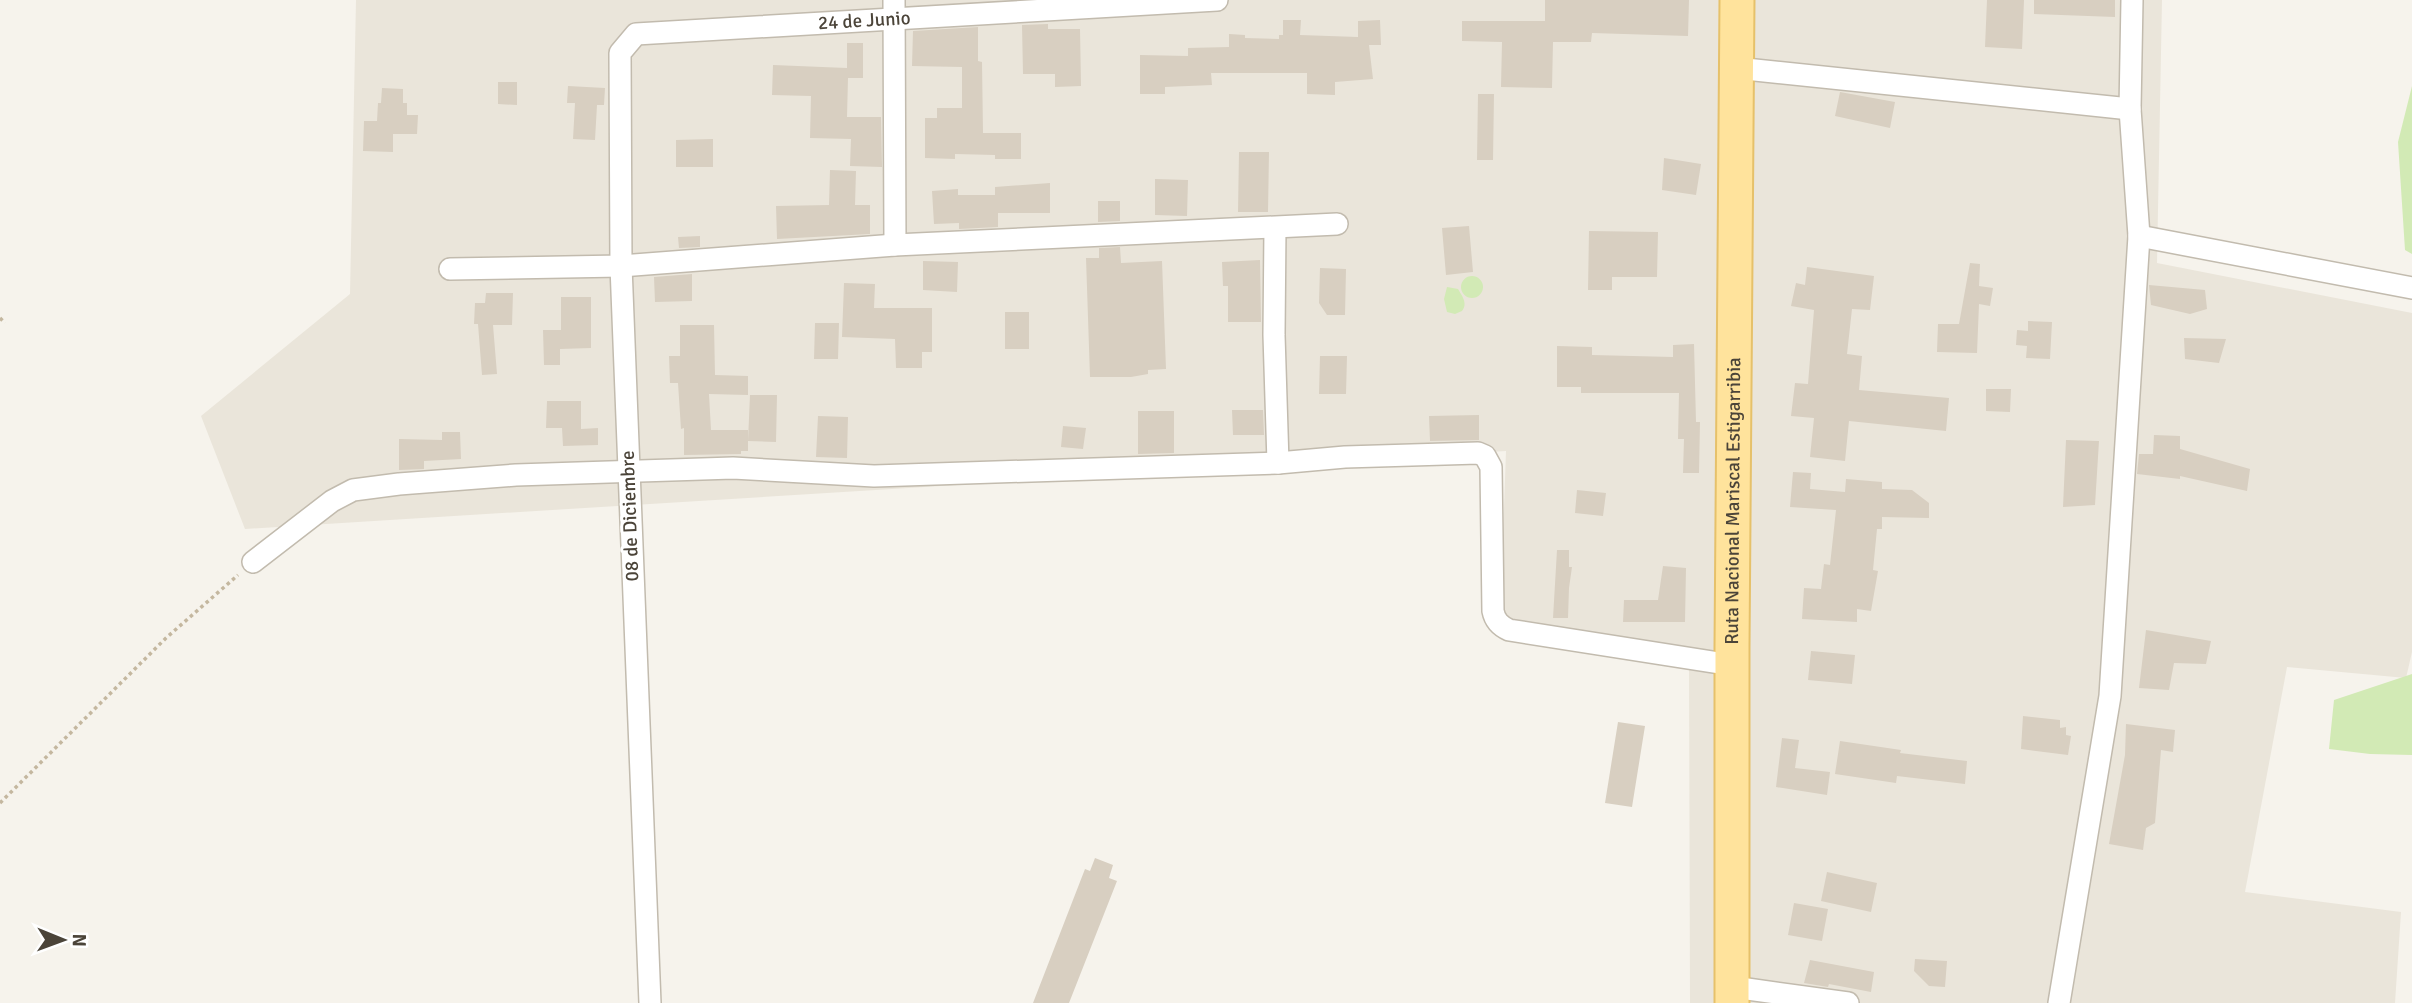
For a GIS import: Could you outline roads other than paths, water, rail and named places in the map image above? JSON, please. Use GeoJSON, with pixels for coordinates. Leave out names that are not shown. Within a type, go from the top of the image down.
{"type":"FeatureCollection","features":[{"type":"Feature","properties":{"kind":"main road","name":"Ruta Nacional Mariscal Estigarribia"},"geometry":{"type":"LineString","coordinates":[[1732,995],[1737,0]]}},
{"type":"Feature","properties":{"kind":"street","name":"24 de Junio"},"geometry":{"type":"LineString","coordinates":[[636,34],[895,9],[1217,0]]}},
{"type":"Feature","properties":{"kind":"street"},"geometry":{"type":"LineString","coordinates":[[2059,1003],[2110,696],[2139,236],[2130,109],[2132,0]]}},
{"type":"Feature","properties":{"kind":"street"},"geometry":{"type":"LineString","coordinates":[[895,9],[895,245]]}},
{"type":"Feature","properties":{"kind":"street","name":"08 de Diciembre"},"geometry":{"type":"LineString","coordinates":[[636,34],[620,53],[621,266],[650,1003]]}},
{"type":"Feature","properties":{"kind":"street"},"geometry":{"type":"LineString","coordinates":[[1736,68],[2130,109]]}},
{"type":"Feature","properties":{"kind":"street"},"geometry":{"type":"LineString","coordinates":[[450,269],[621,266],[895,245],[1337,224]]}},
{"type":"Feature","properties":{"kind":"street"},"geometry":{"type":"LineString","coordinates":[[1276,228],[1274,335],[1278,463]]}},
{"type":"Feature","properties":{"kind":"street"},"geometry":{"type":"LineString","coordinates":[[2139,236],[2412,288]]}},
{"type":"Feature","properties":{"kind":"street"},"geometry":{"type":"LineString","coordinates":[[253,562],[332,501],[353,490],[399,484],[628,470],[733,468],[874,476],[1482,454],[1492,467],[1493,611],[1502,627],[1732,665]]}},
{"type":"Feature","properties":{"kind":"street"},"geometry":{"type":"LineString","coordinates":[[1732,995],[1849,1003]]}}]}
